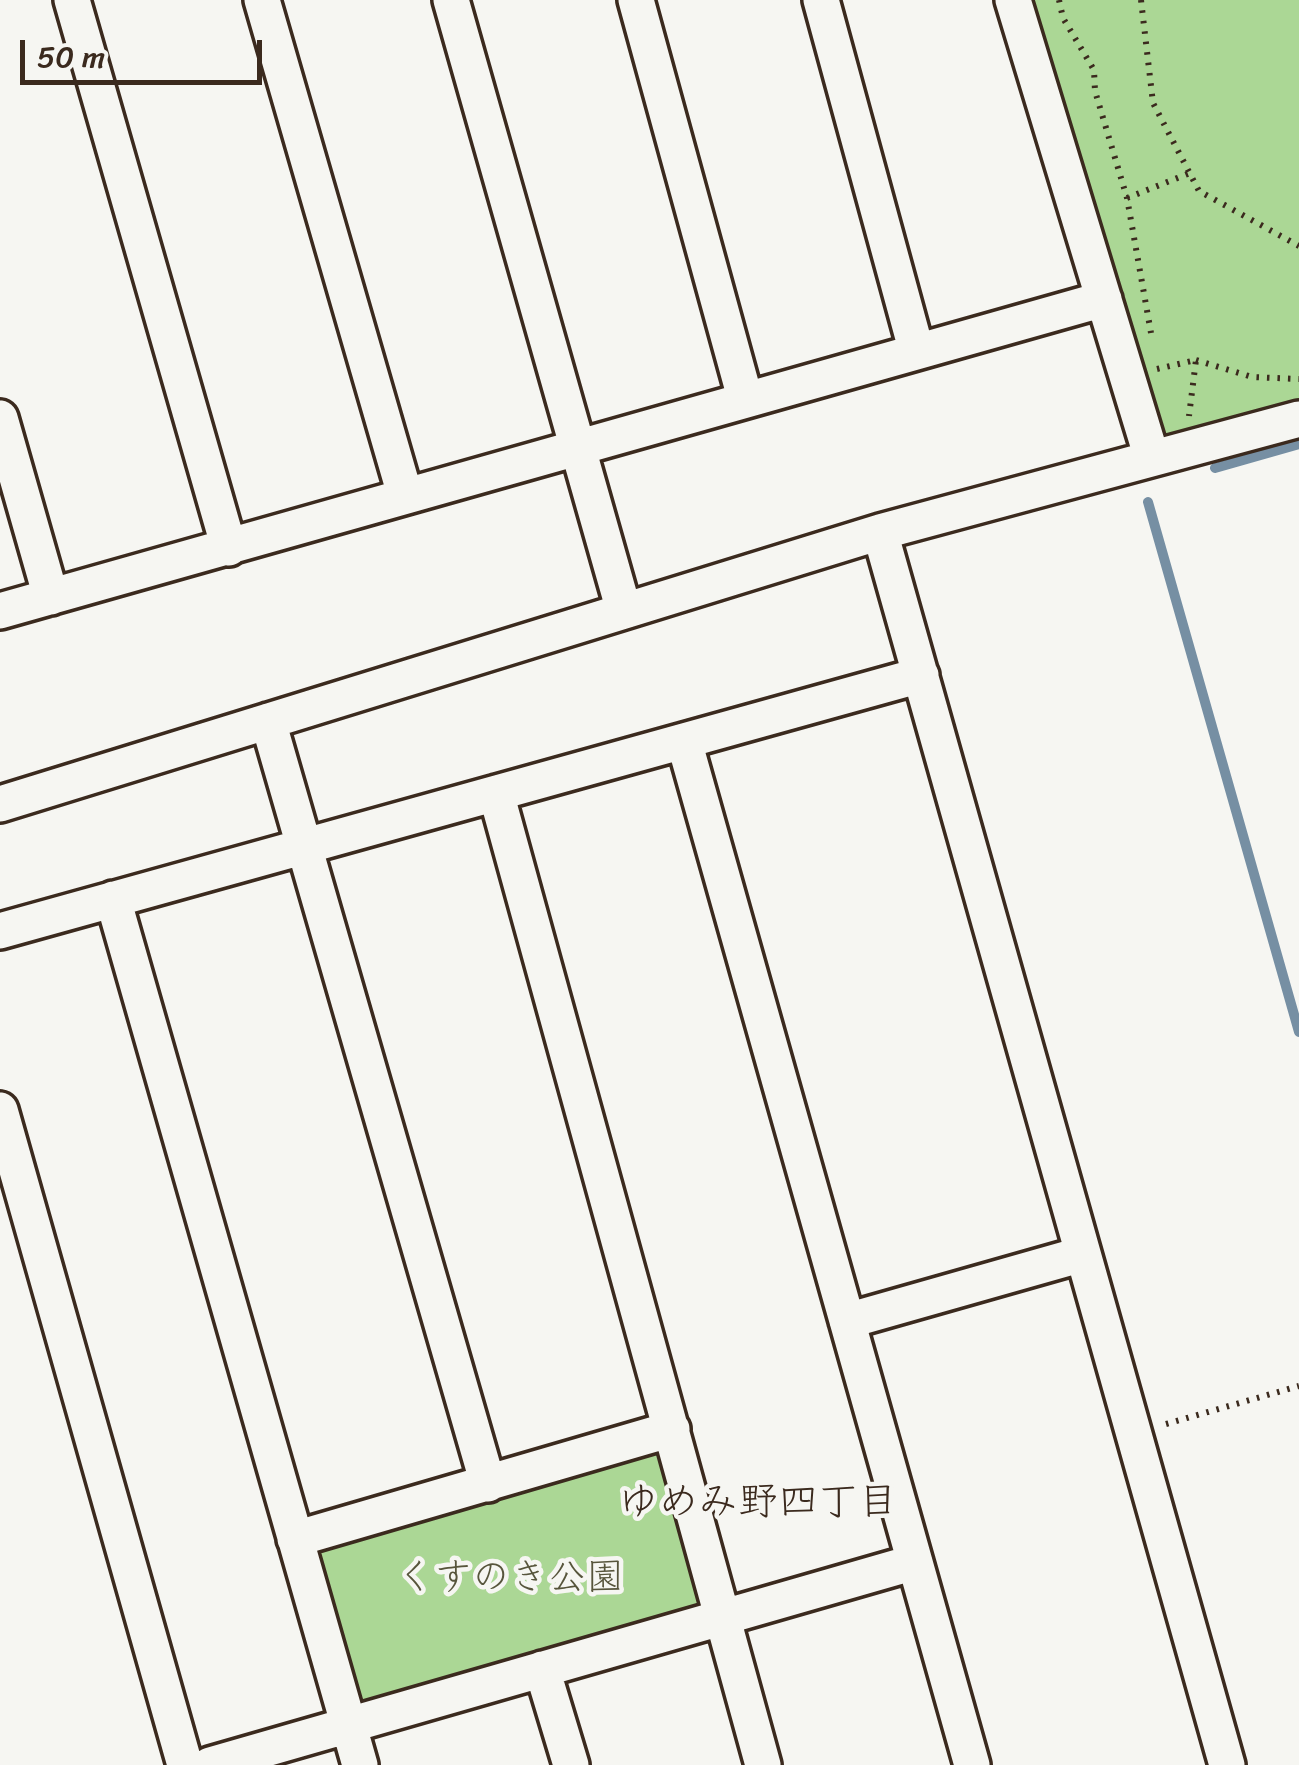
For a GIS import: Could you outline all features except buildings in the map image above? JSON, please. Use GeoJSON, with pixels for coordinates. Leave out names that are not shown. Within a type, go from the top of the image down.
{"type":"FeatureCollection","features":[{"type":"Feature","properties":{"kind":"street"},"geometry":{"type":"LineString","coordinates":[[72,0],[229,548]]}},
{"type":"Feature","properties":{"kind":"street"},"geometry":{"type":"LineString","coordinates":[[262,0],[405,495]]}},
{"type":"Feature","properties":{"kind":"street"},"geometry":{"type":"LineString","coordinates":[[451,0],[624,610]]}},
{"type":"Feature","properties":{"kind":"street"},"geometry":{"type":"LineString","coordinates":[[636,0],[745,398]]}},
{"type":"Feature","properties":{"kind":"street"},"geometry":{"type":"LineString","coordinates":[[821,0],[916,349]]}},
{"type":"Feature","properties":{"kind":"street"},"geometry":{"type":"LineString","coordinates":[[1013,0],[1104,299],[1142,372],[1164,452]]}},
{"type":"Feature","properties":{"kind":"street"},"geometry":{"type":"LineString","coordinates":[[0,611],[916,349],[1104,299]]}},
{"type":"Feature","properties":{"kind":"street"},"geometry":{"type":"LineString","coordinates":[[0,418],[51,597]]}},
{"type":"Feature","properties":{"kind":"street"},"geometry":{"type":"LineString","coordinates":[[0,804],[880,532],[1164,452],[1299,419]]}},
{"type":"Feature","properties":{"kind":"street"},"geometry":{"type":"LineString","coordinates":[[880,532],[1227,1765]]}},
{"type":"Feature","properties":{"kind":"street"},"geometry":{"type":"LineString","coordinates":[[0,930],[920,675]]}},
{"type":"Feature","properties":{"kind":"street"},"geometry":{"type":"LineString","coordinates":[[268,721],[488,1484]]}},
{"type":"Feature","properties":{"kind":"street"},"geometry":{"type":"LineString","coordinates":[[684,741],[972,1765]]}},
{"type":"Feature","properties":{"kind":"street"},"geometry":{"type":"LineString","coordinates":[[496,793],[763,1765]]}},
{"type":"Feature","properties":{"kind":"street"},"geometry":{"type":"LineString","coordinates":[[114,899],[360,1765]]}},
{"type":"Feature","properties":{"kind":"street"},"geometry":{"type":"LineString","coordinates":[[0,1110],[186,1765]]}},
{"type":"Feature","properties":{"kind":"street"},"geometry":{"type":"LineString","coordinates":[[847,1321],[1083,1254]]}},
{"type":"Feature","properties":{"kind":"street"},"geometry":{"type":"LineString","coordinates":[[295,1539],[672,1429]]}},
{"type":"Feature","properties":{"kind":"street"},"geometry":{"type":"LineString","coordinates":[[210,1765],[915,1562]]}},
{"type":"Feature","properties":{"kind":"street"},"geometry":{"type":"LineString","coordinates":[[542,1670],[571,1765]]}},
{"type":"Feature","properties":{"kind":"path"},"geometry":{"type":"LineString","coordinates":[[1059,0],[1064,18],[1094,70],[1096,91],[1126,198],[1152,336]]}},
{"type":"Feature","properties":{"kind":"path"},"geometry":{"type":"LineString","coordinates":[[1141,0],[1153,102],[1200,191],[1299,246]]}},
{"type":"Feature","properties":{"kind":"path"},"geometry":{"type":"LineString","coordinates":[[1126,198],[1190,173]]}},
{"type":"Feature","properties":{"kind":"path"},"geometry":{"type":"LineString","coordinates":[[1142,372],[1155,352]]}},
{"type":"Feature","properties":{"kind":"path"},"geometry":{"type":"LineString","coordinates":[[1142,372],[1196,360],[1252,377],[1299,379]]}},
{"type":"Feature","properties":{"kind":"path"},"geometry":{"type":"LineString","coordinates":[[1164,452],[1173,429],[1190,415],[1196,360]]}},
{"type":"Feature","properties":{"kind":"path"},"geometry":{"type":"LineString","coordinates":[[1134,1433],[1299,1386]]}},
{"type":"Feature","properties":{"kind":"green space"},"geometry":{"type":"Polygon","coordinates":[[[1023,0],[1299,0],[1299,417],[1158,448],[1023,0]]]}},
{"type":"Feature","properties":{"kind":"green space","name":"くすのき公園"},"geometry":{"type":"Polygon","coordinates":[[[660,1446],[707,1609],[359,1712],[312,1549],[660,1446]]]}},
{"type":"Feature","properties":{"kind":"waterway"},"geometry":{"type":"LineString","coordinates":[[1215,468],[1299,444]]}},
{"type":"Feature","properties":{"kind":"waterway"},"geometry":{"type":"LineString","coordinates":[[1148,502],[1299,1032]]}},
{"type":"Feature","properties":{"kind":"district","name":"ゆめみ野四丁目"},"geometry":{"type":"Point","coordinates":[758,1504]}}]}
